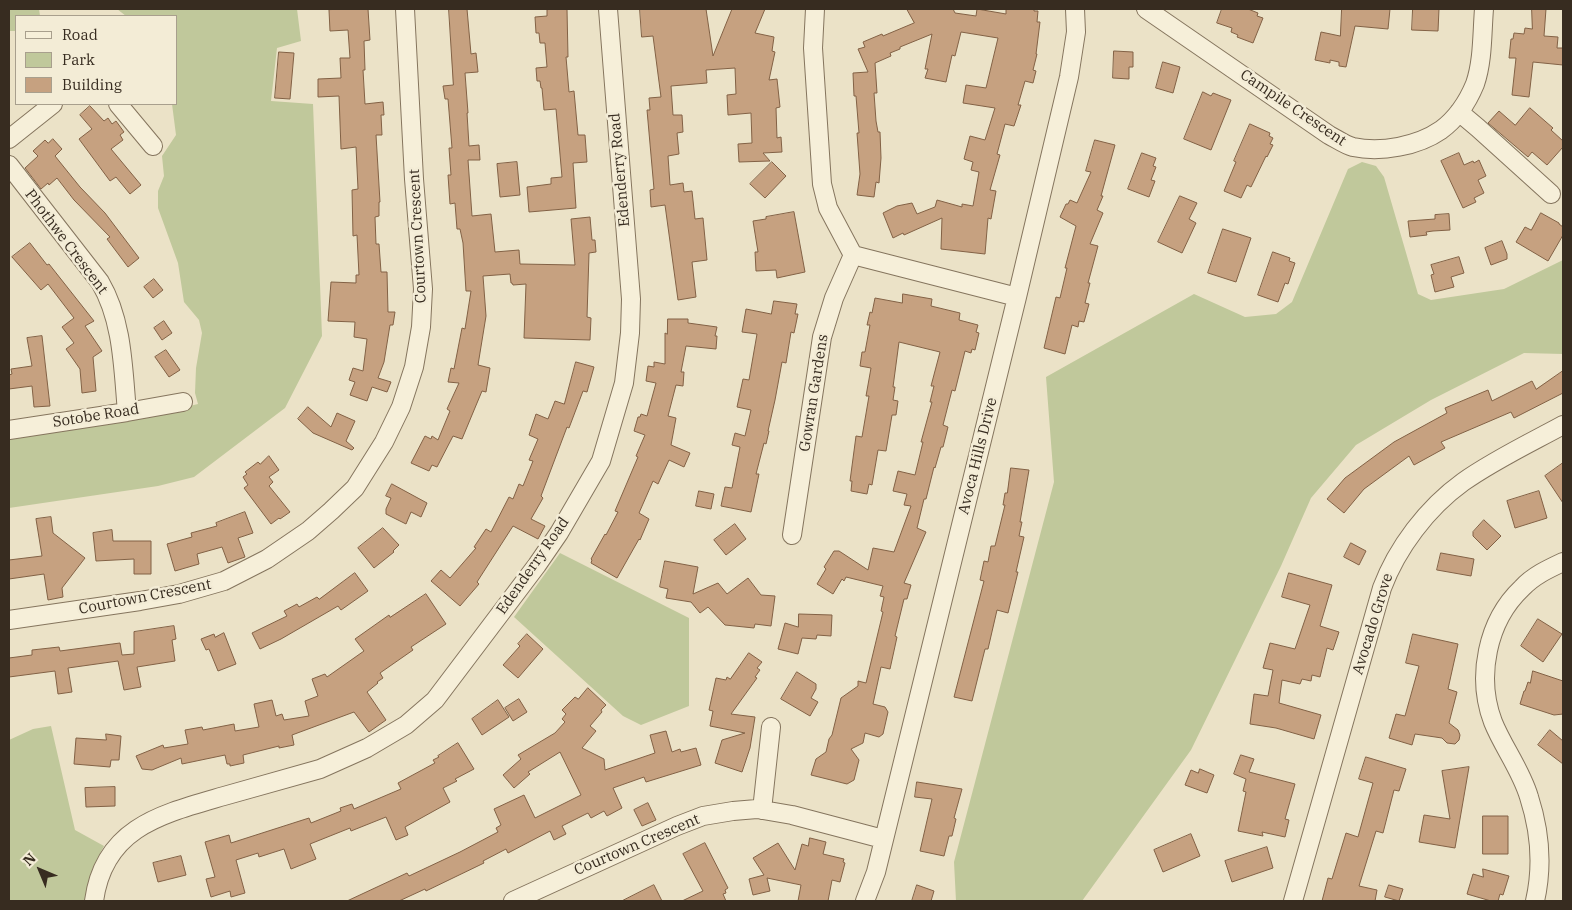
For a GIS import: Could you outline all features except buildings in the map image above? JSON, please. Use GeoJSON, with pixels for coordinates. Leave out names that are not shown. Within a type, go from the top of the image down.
{"type":"FeatureCollection","features":[{"type":"Feature","properties":{"kind":"street","name":"Courtown Crescent"},"geometry":{"type":"LineString","coordinates":[[9,620],[179,594],[224,581],[268,559],[308,531],[355,488],[384,442],[402,406],[414,366],[421,327],[423,289],[414,179],[404,9]]}},
{"type":"Feature","properties":{"kind":"street","name":"Edenderry Road"},"geometry":{"type":"LineString","coordinates":[[94,901],[108,858],[124,839],[141,825],[173,811],[336,763],[367,748],[406,725],[435,700],[537,565],[559,533],[601,461],[624,383],[630,333],[631,299],[608,9]]}},
{"type":"Feature","properties":{"kind":"street"},"geometry":{"type":"LineString","coordinates":[[815,9],[813,48],[822,184],[828,208],[852,255],[1017,297]]}},
{"type":"Feature","properties":{"kind":"street","name":"Avoca Hills Drive"},"geometry":{"type":"LineString","coordinates":[[865,901],[876,872],[1069,77],[1076,32],[1075,9]]}},
{"type":"Feature","properties":{"kind":"street","name":"Campile Crescent"},"geometry":{"type":"LineString","coordinates":[[1146,9],[1329,136],[1351,146],[1369,149],[1398,146],[1419,141],[1440,130],[1459,112],[1474,85],[1479,69],[1484,9]]}},
{"type":"Feature","properties":{"kind":"street"},"geometry":{"type":"LineString","coordinates":[[9,139],[52,105]]}},
{"type":"Feature","properties":{"kind":"street"},"geometry":{"type":"LineString","coordinates":[[119,105],[153,146]]}},
{"type":"Feature","properties":{"kind":"street"},"geometry":{"type":"LineString","coordinates":[[1459,112],[1551,194]]}},
{"type":"Feature","properties":{"kind":"street","name":"Phothwe Crescent"},"geometry":{"type":"LineString","coordinates":[[9,165],[83,260],[108,296],[119,335],[127,412]]}},
{"type":"Feature","properties":{"kind":"street","name":"Gowran Gardens"},"geometry":{"type":"LineString","coordinates":[[792,535],[822,337],[834,298],[852,255]]}},
{"type":"Feature","properties":{"kind":"street","name":"Sotobe Road"},"geometry":{"type":"LineString","coordinates":[[9,430],[183,402]]}},
{"type":"Feature","properties":{"kind":"street","name":"Avocado Grove"},"geometry":{"type":"LineString","coordinates":[[1293,901],[1382,588],[1397,554],[1424,519],[1446,495],[1482,469],[1563,425]]}},
{"type":"Feature","properties":{"kind":"street"},"geometry":{"type":"LineString","coordinates":[[1535,901],[1540,862],[1537,824],[1528,794],[1493,722],[1485,687],[1486,664],[1491,638],[1502,613],[1512,599],[1522,587],[1544,571],[1563,562]]}},
{"type":"Feature","properties":{"kind":"street"},"geometry":{"type":"LineString","coordinates":[[762,810],[771,727]]}},
{"type":"Feature","properties":{"kind":"street","name":"Courtown Crescent"},"geometry":{"type":"LineString","coordinates":[[512,901],[677,826],[703,816],[733,810],[762,810],[792,815],[883,838]]}},
{"type":"Feature","properties":{"kind":"green space"},"geometry":{"type":"Polygon","coordinates":[[[9,9],[39,9],[40,15],[15,15],[15,31],[9,31],[9,9]]]}},
{"type":"Feature","properties":{"kind":"green space"},"geometry":{"type":"Polygon","coordinates":[[[117,9],[297,9],[301,41],[277,48],[271,101],[313,104],[322,336],[285,408],[194,477],[158,486],[9,508],[9,436],[119,423],[198,404],[195,393],[196,368],[202,333],[199,320],[184,302],[178,263],[158,208],[158,191],[164,176],[162,156],[176,135],[172,105],[178,105],[178,15],[125,15],[117,9]]]}},
{"type":"Feature","properties":{"kind":"green space"},"geometry":{"type":"Polygon","coordinates":[[[1362,162],[1376,166],[1384,177],[1418,294],[1431,300],[1504,289],[1563,260],[1563,354],[1524,353],[1431,400],[1356,445],[1311,498],[1281,566],[1191,750],[1082,901],[956,901],[954,862],[1054,482],[1046,377],[1194,294],[1245,317],[1276,314],[1292,302],[1348,169],[1362,162]]]}},
{"type":"Feature","properties":{"kind":"green space"},"geometry":{"type":"Polygon","coordinates":[[[560,553],[689,618],[689,706],[641,725],[623,716],[514,617],[560,553]]]}},
{"type":"Feature","properties":{"kind":"green space"},"geometry":{"type":"Polygon","coordinates":[[[51,726],[75,830],[104,846],[93,867],[85,901],[9,901],[9,740],[33,729],[51,726]]]}}]}
